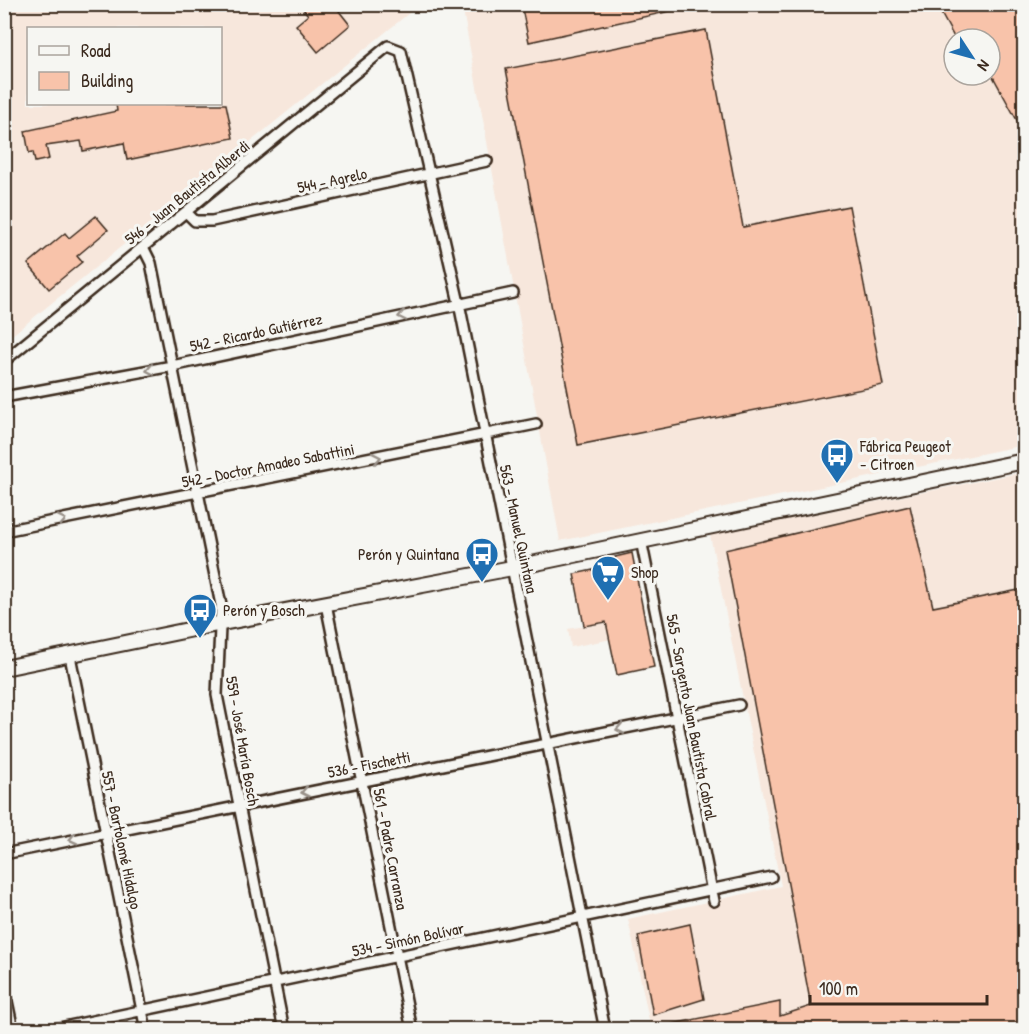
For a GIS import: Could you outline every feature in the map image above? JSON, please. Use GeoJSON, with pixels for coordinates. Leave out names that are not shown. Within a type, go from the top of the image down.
{"type":"FeatureCollection","features":[{"type":"Feature","properties":{"kind":"street","name":"563 - Manuel Quintana"},"geometry":{"type":"LineString","coordinates":[[388,46],[396,47],[404,56],[459,303],[605,1029]]}},
{"type":"Feature","properties":{"kind":"street","name":"546 - Juan Bautista Alberdi"},"geometry":{"type":"LineString","coordinates":[[4,361],[388,46]]}},
{"type":"Feature","properties":{"kind":"street","name":"544 - Agrelo"},"geometry":{"type":"LineString","coordinates":[[186,212],[195,221],[212,221],[488,161]]}},
{"type":"Feature","properties":{"kind":"street","name":"559 - José María Bosch"},"geometry":{"type":"LineString","coordinates":[[143,247],[151,263],[220,605],[222,623],[215,687],[284,1029]]}},
{"type":"Feature","properties":{"kind":"street","name":"542 - Ricardo Gutiérrez"},"geometry":{"type":"LineString","coordinates":[[4,397],[171,366],[459,303],[513,294]]}},
{"type":"Feature","properties":{"kind":"street","name":"542 - Doctor Amadeo Sabattini"},"geometry":{"type":"LineString","coordinates":[[4,531],[196,495],[536,424]]}},
{"type":"Feature","properties":{"kind":"street"},"geometry":{"type":"LineString","coordinates":[[4,668],[222,623],[512,568],[1024,461]]}},
{"type":"Feature","properties":{"kind":"street","name":"565 - Sargento Juan Bautista Cabral"},"geometry":{"type":"LineString","coordinates":[[641,540],[714,900]]}},
{"type":"Feature","properties":{"kind":"street","name":"561 - Padre Carranza"},"geometry":{"type":"LineString","coordinates":[[326,604],[412,1029]]}},
{"type":"Feature","properties":{"kind":"street","name":"557 - Bartolomé Hidalgo"},"geometry":{"type":"LineString","coordinates":[[70,656],[146,1029]]}},
{"type":"Feature","properties":{"kind":"street","name":"536 - Fischetti"},"geometry":{"type":"LineString","coordinates":[[4,854],[104,831],[739,705]]}},
{"type":"Feature","properties":{"kind":"street","name":"534 - Simón Bolívar"},"geometry":{"type":"LineString","coordinates":[[50,1029],[582,919],[771,877]]}},
{"type":"Feature","properties":{"kind":"street"},"geometry":{"type":"LineString","coordinates":[[4,987],[14,1029]]}},
{"type":"Feature","properties":{"kind":"shaded area"},"geometry":{"type":"Polygon","coordinates":[[[4,5],[419,5],[11,336],[4,328],[4,5]]]}},
{"type":"Feature","properties":{"kind":"shaded area"},"geometry":{"type":"Polygon","coordinates":[[[462,5],[1024,5],[1024,445],[560,541],[462,5]]]}},
{"type":"Feature","properties":{"kind":"shaded area"},"geometry":{"type":"Polygon","coordinates":[[[1024,472],[1024,1029],[651,1029],[628,919],[781,886],[710,535],[1024,472]]]}},
{"type":"Feature","properties":{"kind":"shaded area"},"geometry":{"type":"Polygon","coordinates":[[[632,553],[647,632],[571,647],[568,629],[608,622],[596,560],[632,553]]]}},
{"type":"Feature","properties":{"kind":"building"},"geometry":{"type":"Polygon","coordinates":[[[299,4],[347,4],[339,11],[350,25],[318,52],[296,25],[308,15],[299,4]]]}},
{"type":"Feature","properties":{"kind":"building"},"geometry":{"type":"Polygon","coordinates":[[[521,4],[680,4],[680,9],[529,42],[521,4]]]}},
{"type":"Feature","properties":{"kind":"building"},"geometry":{"type":"Polygon","coordinates":[[[936,4],[1024,4],[1024,133],[999,87],[1002,87],[1002,27],[948,27],[936,4]]]}},
{"type":"Feature","properties":{"kind":"building"},"geometry":{"type":"Polygon","coordinates":[[[706,30],[743,227],[849,206],[883,385],[578,445],[506,69],[706,30]]]}},
{"type":"Feature","properties":{"kind":"building"},"geometry":{"type":"Polygon","coordinates":[[[226,104],[233,138],[127,160],[124,143],[83,151],[81,141],[46,146],[49,159],[35,162],[33,152],[29,153],[25,131],[117,111],[116,105],[226,104]]]}},
{"type":"Feature","properties":{"kind":"building"},"geometry":{"type":"Polygon","coordinates":[[[96,216],[108,230],[77,256],[82,262],[49,289],[28,264],[65,233],[69,238],[96,216]]]}},
{"type":"Feature","properties":{"kind":"building"},"geometry":{"type":"Polygon","coordinates":[[[910,506],[933,607],[1024,589],[1024,1029],[667,1029],[667,1025],[780,1002],[780,1016],[811,1006],[725,550],[910,506]]]}},
{"type":"Feature","properties":{"kind":"building"},"geometry":{"type":"Polygon","coordinates":[[[632,553],[654,667],[617,675],[606,622],[584,626],[574,574],[598,569],[600,579],[618,575],[615,557],[632,553]]]}},
{"type":"Feature","properties":{"kind":"building"},"geometry":{"type":"Polygon","coordinates":[[[690,924],[704,999],[653,1015],[638,936],[690,924]]]}},
{"type":"Feature","properties":{"kind":"place","name":"Fábrica Peugeot - Citroen"},"geometry":{"type":"Point","coordinates":[837,484]}},
{"type":"Feature","properties":{"kind":"place","name":"Perón y Quintana"},"geometry":{"type":"Point","coordinates":[482,583]}},
{"type":"Feature","properties":{"kind":"place","name":"Shop"},"geometry":{"type":"Point","coordinates":[608,601]}},
{"type":"Feature","properties":{"kind":"place","name":"Perón y Bosch"},"geometry":{"type":"Point","coordinates":[200,639]}}]}
